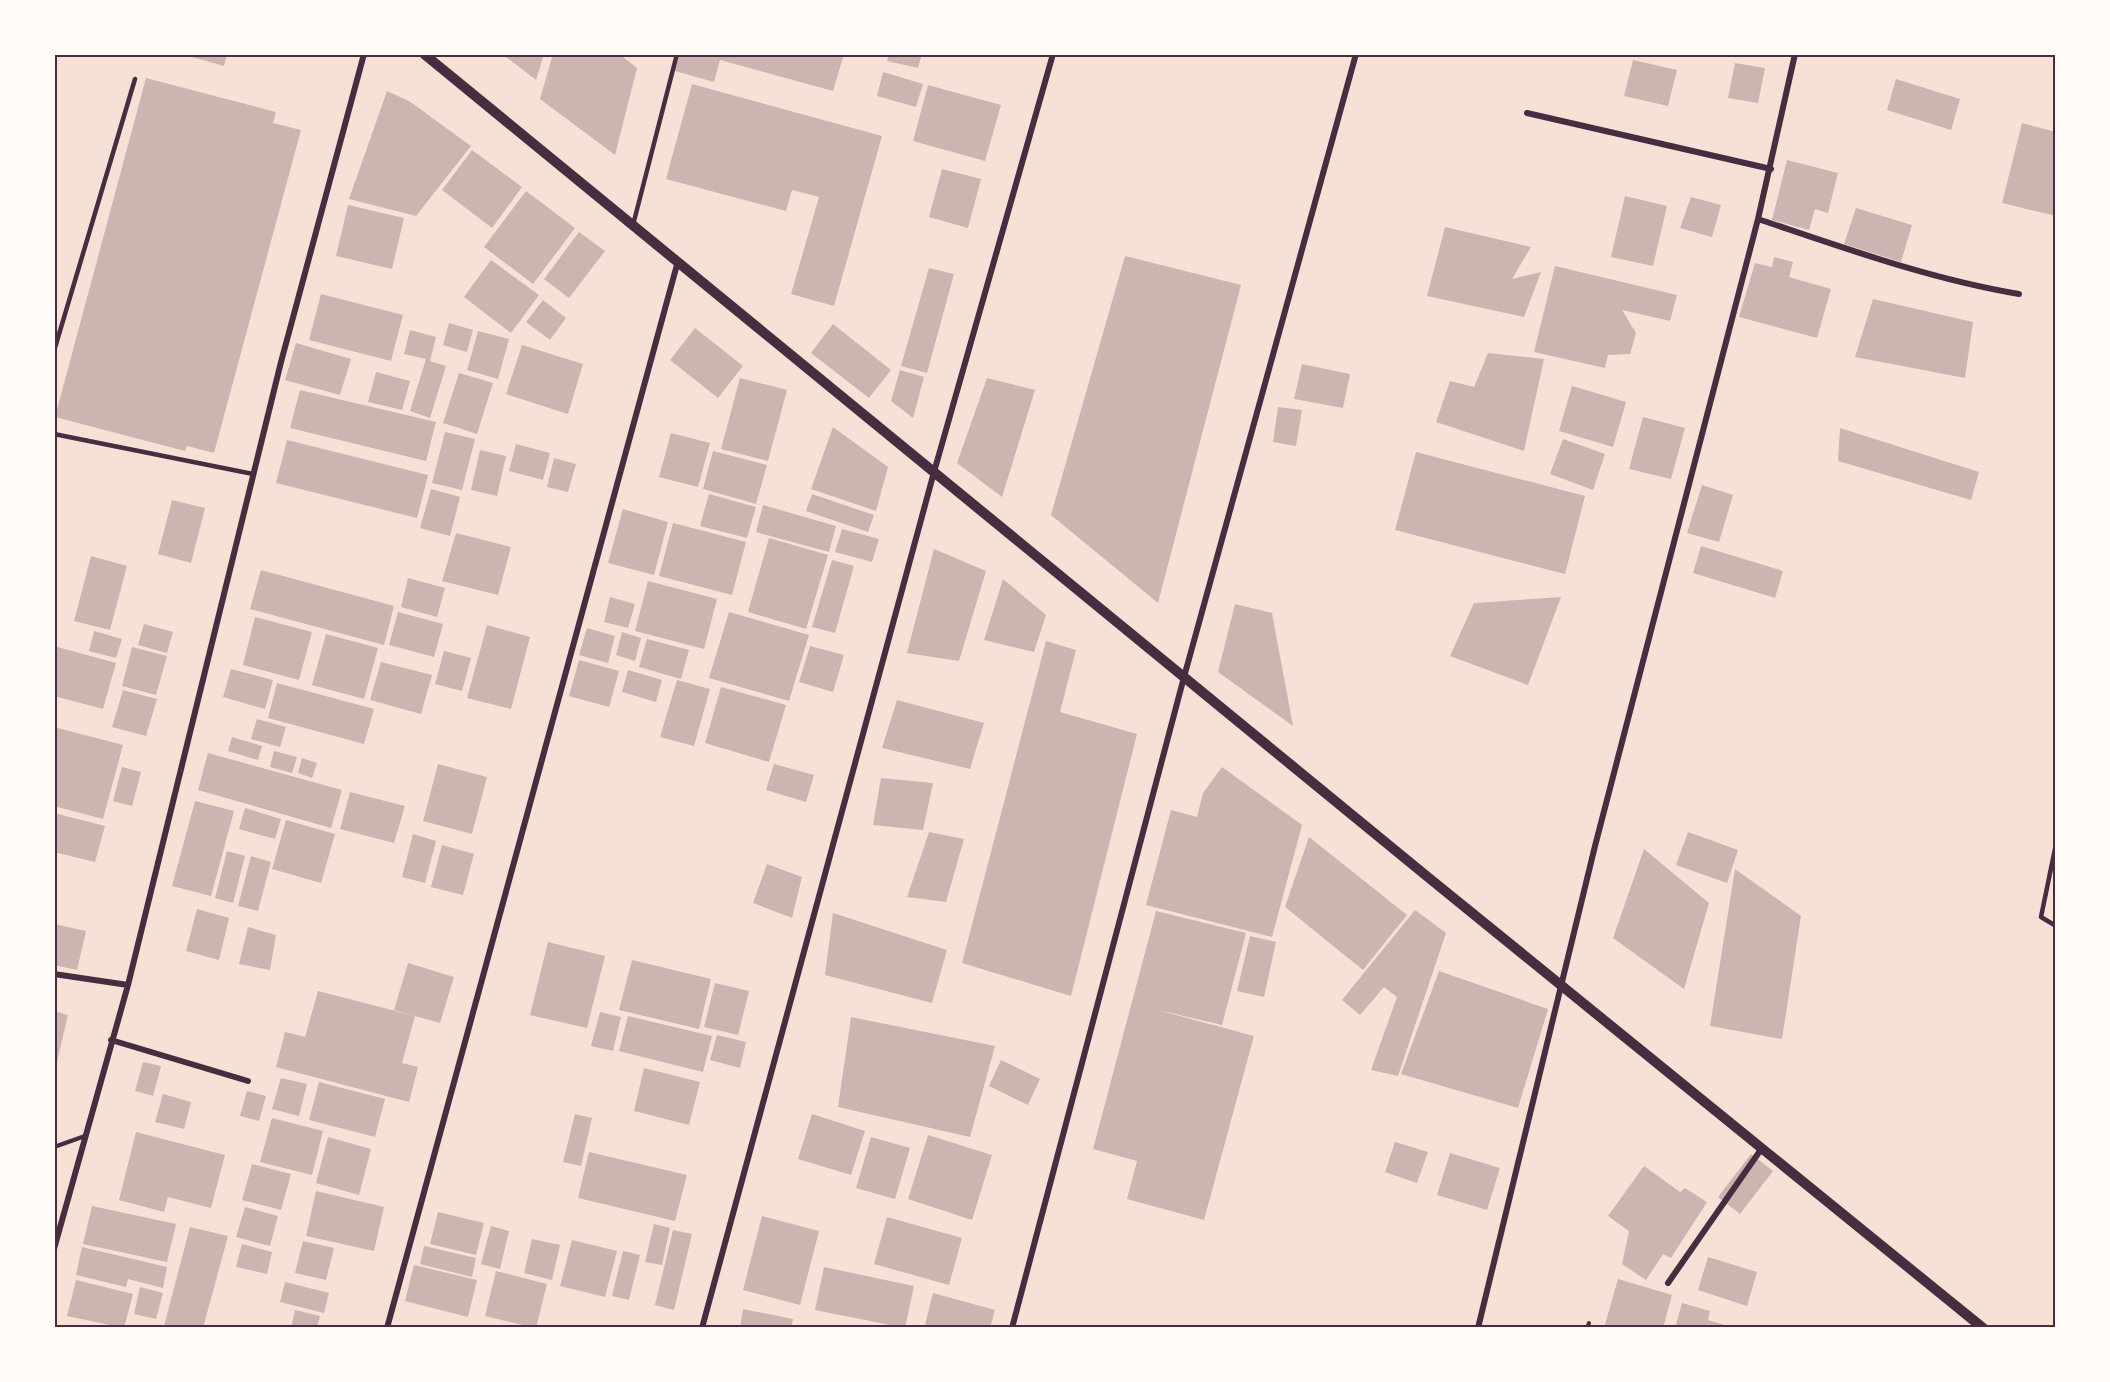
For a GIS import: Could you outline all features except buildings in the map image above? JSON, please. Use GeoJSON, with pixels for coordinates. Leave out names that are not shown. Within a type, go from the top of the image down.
{"type":"FeatureCollection","features":[{"type":"Feature","properties":{"kind":"street"},"geometry":{"type":"LineString","coordinates":[[54,1250],[128,985],[253,474],[364,54]]}},
{"type":"Feature","properties":{"kind":"street"},"geometry":{"type":"LineString","coordinates":[[424,54],[1983,1328]]}},
{"type":"Feature","properties":{"kind":"street"},"geometry":{"type":"LineString","coordinates":[[702,1328],[934,472],[1053,54]]}},
{"type":"Feature","properties":{"kind":"street"},"geometry":{"type":"LineString","coordinates":[[1012,1328],[1184,676],[1356,54]]}},
{"type":"Feature","properties":{"kind":"street"},"geometry":{"type":"LineString","coordinates":[[1478,1328],[1595,846],[1771,169],[1795,54]]}},
{"type":"Feature","properties":{"kind":"street"},"geometry":{"type":"LineString","coordinates":[[1527,113],[1771,169]]}},
{"type":"Feature","properties":{"kind":"street"},"geometry":{"type":"LineString","coordinates":[[1758,219],[1878,260],[1979,288],[2019,294]]}},
{"type":"Feature","properties":{"kind":"street"},"geometry":{"type":"LineString","coordinates":[[387,1328],[678,261]]}},
{"type":"Feature","properties":{"kind":"street"},"geometry":{"type":"LineString","coordinates":[[54,974],[128,985]]}},
{"type":"Feature","properties":{"kind":"street"},"geometry":{"type":"LineString","coordinates":[[111,1040],[248,1081]]}},
{"type":"Feature","properties":{"kind":"street"},"geometry":{"type":"LineString","coordinates":[[1668,1283],[1762,1148]]}},
{"type":"Feature","properties":{"kind":"lane"},"geometry":{"type":"LineString","coordinates":[[633,225],[677,54]]}},
{"type":"Feature","properties":{"kind":"lane"},"geometry":{"type":"LineString","coordinates":[[54,351],[135,79]]}},
{"type":"Feature","properties":{"kind":"lane"},"geometry":{"type":"LineString","coordinates":[[54,434],[253,474]]}},
{"type":"Feature","properties":{"kind":"lane"},"geometry":{"type":"LineString","coordinates":[[2056,844],[2042,917],[2056,926]]}},
{"type":"Feature","properties":{"kind":"lane"},"geometry":{"type":"LineString","coordinates":[[54,1147],[85,1136]]}}]}
